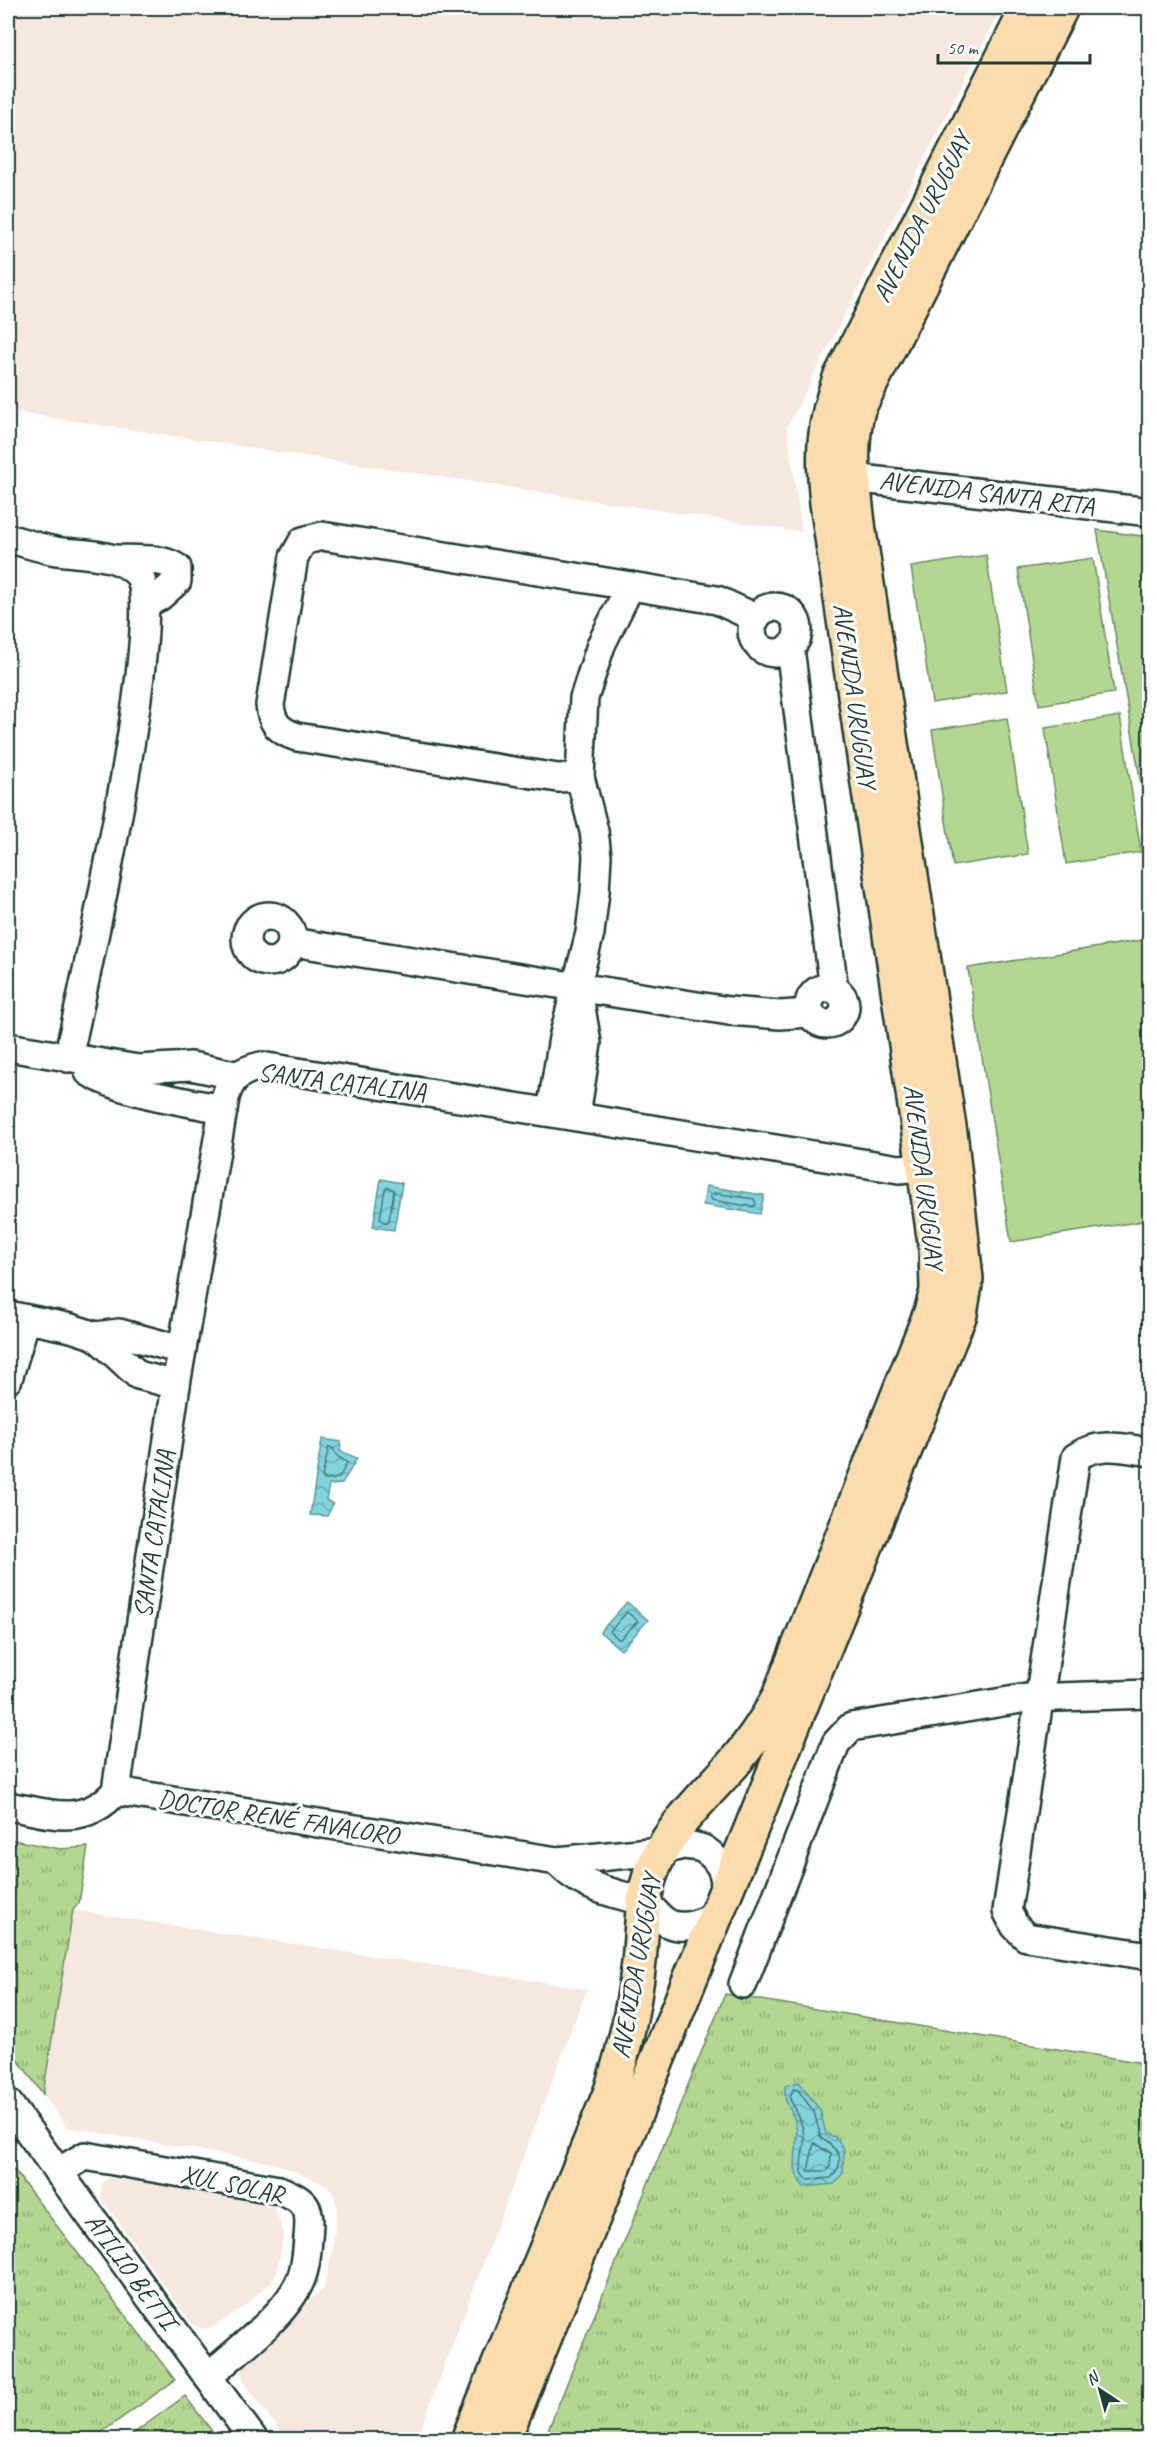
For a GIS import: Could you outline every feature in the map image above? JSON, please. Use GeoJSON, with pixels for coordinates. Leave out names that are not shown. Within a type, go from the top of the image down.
{"type":"FeatureCollection","features":[{"type":"Feature","properties":{"kind":"main road","name":"AVENIDA URUGUAY"},"geometry":{"type":"LineString","coordinates":[[503,2439],[960,1314],[966,1280],[939,1165],[839,476],[825,429],[840,378],[1028,8]]}},
{"type":"Feature","properties":{"kind":"main road","name":"AVENIDA URUGUAY"},"geometry":{"type":"LineString","coordinates":[[839,476],[858,409],[1061,8]]}},
{"type":"Feature","properties":{"kind":"main road","name":"AVENIDA URUGUAY"},"geometry":{"type":"LineString","coordinates":[[468,2439],[610,2091],[624,2051],[633,2015],[645,1902],[650,1876],[660,1851],[676,1828],[749,1744],[778,1700],[931,1312],[938,1270],[939,1165]]}},
{"type":"Feature","properties":{"kind":"street","name":"AVENIDA SANTA RITA"},"geometry":{"type":"LineString","coordinates":[[839,476],[1149,512]]}},
{"type":"Feature","properties":{"kind":"street"},"geometry":{"type":"LineString","coordinates":[[292,942],[729,1011],[780,1015],[809,1013],[809,1001],[816,991],[822,988],[834,989],[790,648],[798,636],[799,629],[798,622],[788,610],[782,607],[767,608],[756,618],[717,600],[322,536],[303,541],[294,557],[270,705],[271,716],[282,732],[297,738],[516,772],[558,778],[580,777]]}},
{"type":"Feature","properties":{"kind":"street"},"geometry":{"type":"LineString","coordinates":[[8,538],[54,550],[171,563],[177,568],[177,581],[170,589],[145,604]]}},
{"type":"Feature","properties":{"kind":"street"},"geometry":{"type":"LineString","coordinates":[[68,1058],[134,724],[145,604],[144,588],[139,575],[113,558]]}},
{"type":"Feature","properties":{"kind":"street"},"geometry":{"type":"LineString","coordinates":[[564,1114],[563,1038],[590,933],[597,856],[594,831],[580,777],[581,724],[589,676],[601,645],[630,586]]}},
{"type":"Feature","properties":{"kind":"street"},"geometry":{"type":"LineString","coordinates":[[8,1047],[138,1069],[191,1066],[235,1075]]}},
{"type":"Feature","properties":{"kind":"street"},"geometry":{"type":"LineString","coordinates":[[68,1058],[99,1079],[223,1109]]}},
{"type":"Feature","properties":{"kind":"street","name":"SANTA CATALINA"},"geometry":{"type":"LineString","coordinates":[[116,1791],[176,1385],[223,1109],[229,1086],[235,1075],[261,1066],[899,1169],[939,1165]]}},
{"type":"Feature","properties":{"kind":"street"},"geometry":{"type":"LineString","coordinates":[[8,1379],[17,1317],[71,1328],[96,1336],[138,1375],[176,1385]]}},
{"type":"Feature","properties":{"kind":"street"},"geometry":{"type":"LineString","coordinates":[[96,1336],[119,1333],[182,1350]]}},
{"type":"Feature","properties":{"kind":"street"},"geometry":{"type":"LineString","coordinates":[[1149,1452],[1103,1446],[1087,1450],[1076,1457],[1007,1911],[1015,1926],[1026,1937],[1149,1956]]}},
{"type":"Feature","properties":{"kind":"street"},"geometry":{"type":"LineString","coordinates":[[743,1984],[836,1743],[845,1731],[870,1722],[947,1713],[1038,1698],[1149,1694]]}},
{"type":"Feature","properties":{"kind":"street"},"geometry":{"type":"LineString","coordinates":[[8,1806],[70,1817],[105,1803],[116,1791]]}},
{"type":"Feature","properties":{"kind":"street","name":"DOCTOR RENÉ FAVALORO"},"geometry":{"type":"LineString","coordinates":[[116,1791],[557,1861],[660,1851]]}},
{"type":"Feature","properties":{"kind":"street"},"geometry":{"type":"LineString","coordinates":[[557,1861],[568,1875],[586,1886],[645,1902],[658,1918],[675,1926],[695,1926],[712,1918],[723,1902],[726,1882],[719,1862],[703,1849],[682,1845],[660,1851]]}},
{"type":"Feature","properties":{"kind":"street","name":"ATILIO BETTI"},"geometry":{"type":"LineString","coordinates":[[8,2103],[254,2439]]}},
{"type":"Feature","properties":{"kind":"street","name":"XUL SOLAR"},"geometry":{"type":"LineString","coordinates":[[58,2172],[85,2157],[279,2190],[304,2203],[310,2215],[306,2261],[294,2292],[282,2309],[208,2377]]}},
{"type":"Feature","properties":{"kind":"shaded area"},"geometry":{"type":"Polygon","coordinates":[[[8,8],[1001,8],[787,428],[802,532],[8,411],[8,8]]]}},
{"type":"Feature","properties":{"kind":"shaded area"},"geometry":{"type":"Polygon","coordinates":[[[73,1910],[587,1989],[417,2439],[286,2439],[243,2382],[241,2361],[324,2288],[333,2247],[337,2208],[333,2194],[327,2185],[277,2164],[67,2127],[43,2094],[73,1910]]]}},
{"type":"Feature","properties":{"kind":"shaded area"},"geometry":{"type":"Polygon","coordinates":[[[121,2177],[274,2207],[284,2234],[277,2272],[270,2283],[243,2307],[214,2327],[203,2329],[193,2325],[101,2198],[102,2183],[109,2178],[121,2177]]]}},
{"type":"Feature","properties":{"kind":"green space"},"geometry":{"type":"Polygon","coordinates":[[[1097,530],[1149,537],[1149,830],[1097,530]]]}},
{"type":"Feature","properties":{"kind":"green space"},"geometry":{"type":"Polygon","coordinates":[[[986,555],[1007,691],[932,703],[911,567],[986,555]]]}},
{"type":"Feature","properties":{"kind":"green space"},"geometry":{"type":"Polygon","coordinates":[[[1093,558],[1114,693],[1039,705],[1018,569],[1093,558]]]}},
{"type":"Feature","properties":{"kind":"green space"},"geometry":{"type":"Polygon","coordinates":[[[1120,716],[1141,852],[1066,864],[1045,728],[1120,716]]]}},
{"type":"Feature","properties":{"kind":"green space"},"geometry":{"type":"Polygon","coordinates":[[[1007,718],[1028,854],[953,866],[932,730],[1007,718]]]}},
{"type":"Feature","properties":{"kind":"green space"},"geometry":{"type":"Polygon","coordinates":[[[1149,939],[1149,1220],[1011,1242],[968,968],[1149,939]]]}},
{"type":"Feature","properties":{"kind":"green space"},"geometry":{"type":"Polygon","coordinates":[[[8,1839],[60,1849],[88,1847],[79,1903],[73,1910],[43,2094],[8,2046],[8,1839]]]}},
{"type":"Feature","properties":{"kind":"green space"},"geometry":{"type":"Polygon","coordinates":[[[725,1994],[1149,2064],[1149,2439],[544,2440],[725,1994]]]}},
{"type":"Feature","properties":{"kind":"green space"},"geometry":{"type":"Polygon","coordinates":[[[14,2170],[175,2380],[92,2439],[8,2439],[8,2175],[14,2170]]]}},
{"type":"Feature","properties":{"kind":"green space"},"geometry":{"type":"Polygon","coordinates":[[[185,2396],[218,2439],[126,2439],[185,2396]]]}},
{"type":"Feature","properties":{"kind":"water"},"geometry":{"type":"Polygon","coordinates":[[[381,1179],[402,1183],[394,1230],[373,1227],[381,1179]]]}},
{"type":"Feature","properties":{"kind":"water"},"geometry":{"type":"Polygon","coordinates":[[[706,1186],[764,1195],[760,1214],[703,1205],[706,1186]]]}},
{"type":"Feature","properties":{"kind":"water"},"geometry":{"type":"Polygon","coordinates":[[[322,1439],[341,1442],[340,1451],[357,1458],[342,1484],[329,1485],[326,1500],[333,1504],[327,1516],[310,1515],[322,1439]]]}},
{"type":"Feature","properties":{"kind":"water"},"geometry":{"type":"Polygon","coordinates":[[[627,1602],[648,1620],[621,1650],[600,1632],[627,1602]]]}},
{"type":"Feature","properties":{"kind":"water"},"geometry":{"type":"Polygon","coordinates":[[[799,2082],[820,2110],[826,2134],[835,2137],[844,2149],[843,2173],[834,2184],[804,2187],[796,2172],[797,2130],[786,2102],[785,2086],[799,2082]]]}}]}
